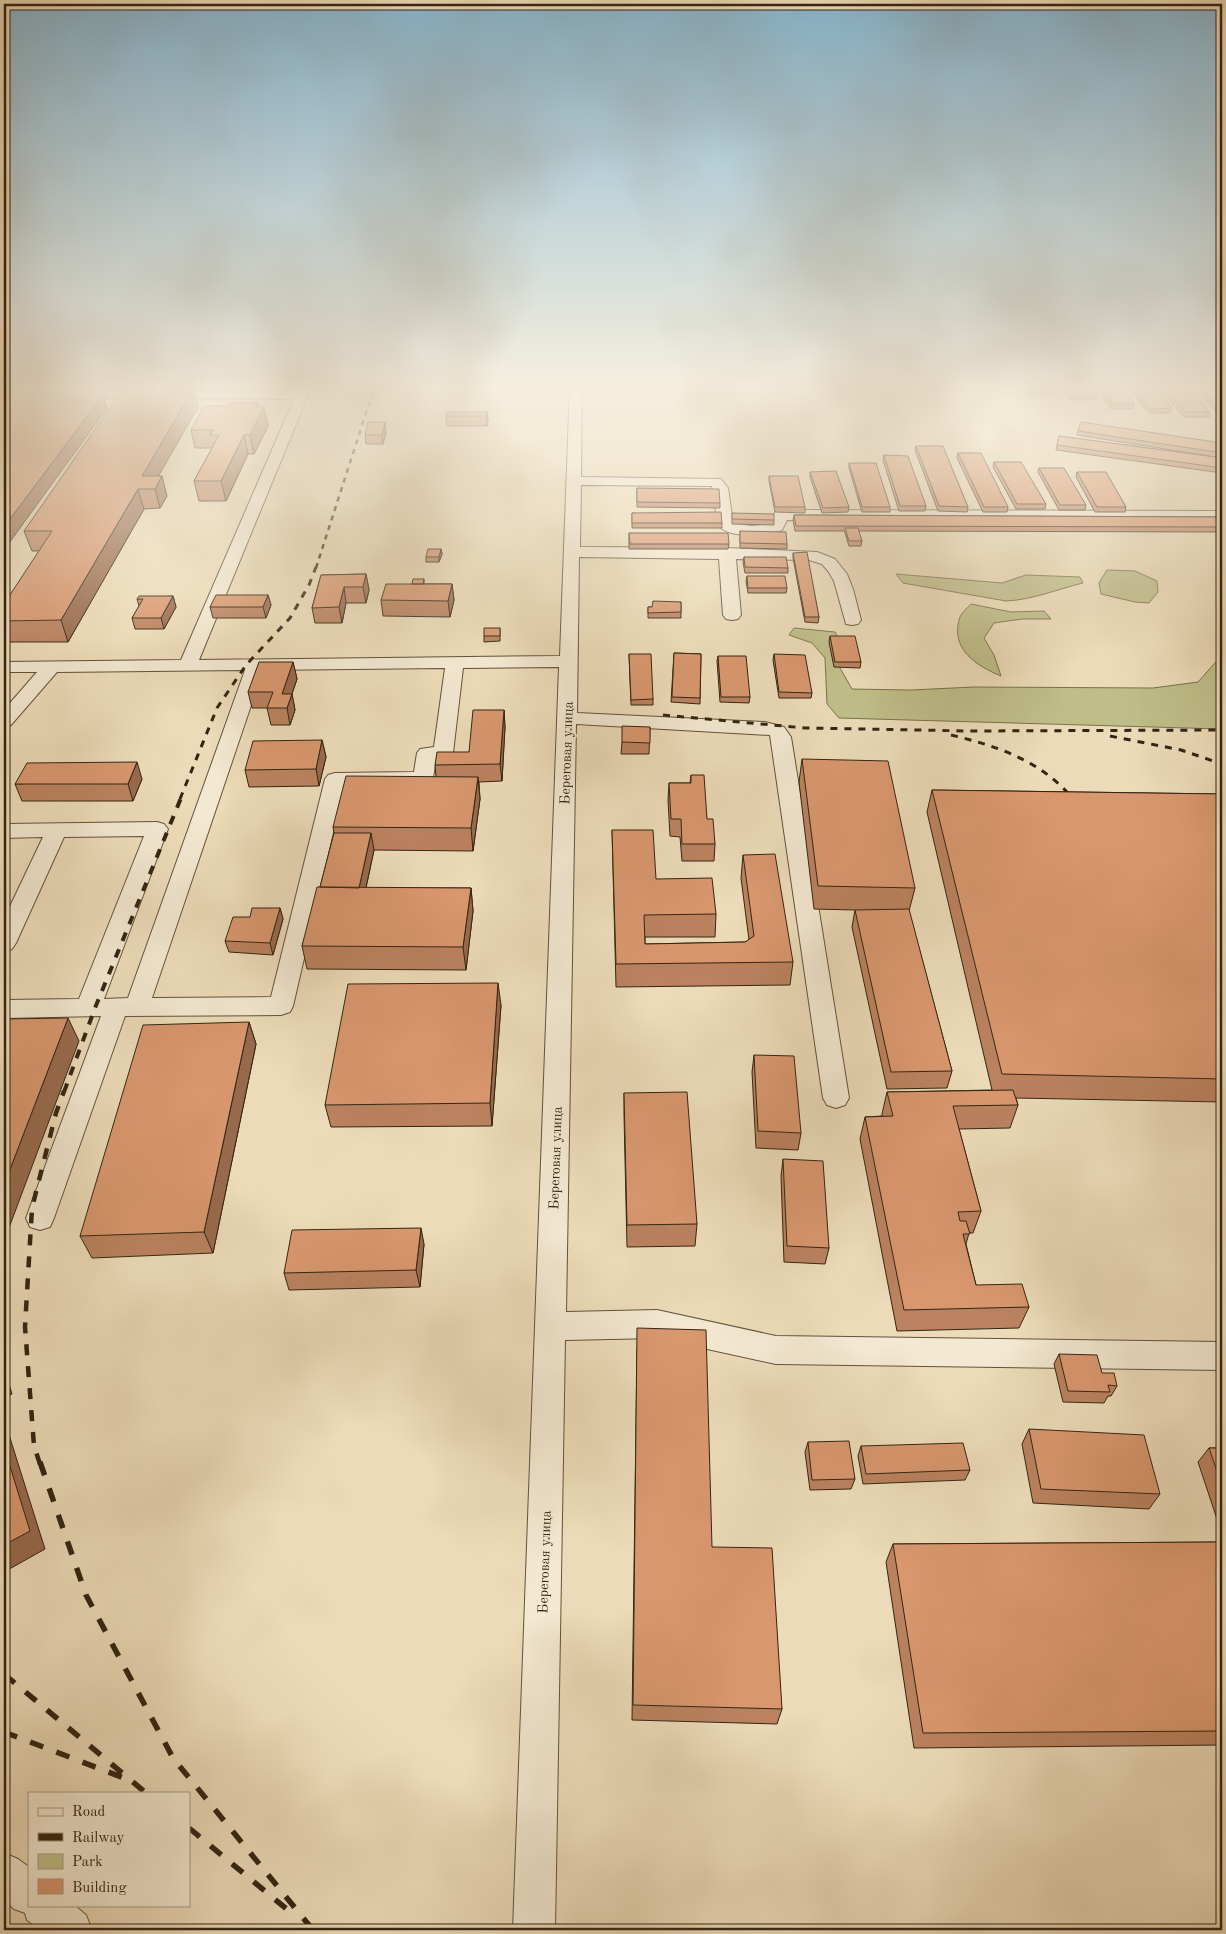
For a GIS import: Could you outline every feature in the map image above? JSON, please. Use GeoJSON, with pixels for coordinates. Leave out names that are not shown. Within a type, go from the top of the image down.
{"type":"FeatureCollection","features":[{"type":"Feature","properties":{"kind":"street"},"geometry":{"type":"LineString","coordinates":[[188,665],[268,475]]}},
{"type":"Feature","properties":{"kind":"street","name":"Береговая улица"},"geometry":{"type":"LineString","coordinates":[[534,1930],[574,475]]}},
{"type":"Feature","properties":{"kind":"street"},"geometry":{"type":"LineString","coordinates":[[574,480],[716,482],[721,488],[726,525],[732,529],[770,530],[777,528],[780,516],[1222,516]]}},
{"type":"Feature","properties":{"kind":"street"},"geometry":{"type":"LineString","coordinates":[[572,552],[811,555],[828,561],[843,583],[852,620]]}},
{"type":"Feature","properties":{"kind":"street"},"geometry":{"type":"LineString","coordinates":[[728,554],[732,615]]}},
{"type":"Feature","properties":{"kind":"street"},"geometry":{"type":"LineString","coordinates":[[4,667],[569,661]]}},
{"type":"Feature","properties":{"kind":"street"},"geometry":{"type":"LineString","coordinates":[[4,1009],[281,1006],[335,778],[423,778],[426,753],[443,753],[455,662]]}},
{"type":"Feature","properties":{"kind":"street"},"geometry":{"type":"LineString","coordinates":[[40,1218],[127,1008],[256,665]]}},
{"type":"Feature","properties":{"kind":"street"},"geometry":{"type":"LineString","coordinates":[[4,721],[51,667]]}},
{"type":"Feature","properties":{"kind":"street"},"geometry":{"type":"LineString","coordinates":[[567,718],[765,728],[777,732],[781,737],[836,1098]]}},
{"type":"Feature","properties":{"kind":"street"},"geometry":{"type":"LineString","coordinates":[[4,831],[156,829],[88,1008]]}},
{"type":"Feature","properties":{"kind":"street"},"geometry":{"type":"LineString","coordinates":[[550,1326],[657,1324],[776,1350],[1222,1356]]}},
{"type":"Feature","properties":{"kind":"street"},"geometry":{"type":"LineString","coordinates":[[4,1873],[28,1893]]}},
{"type":"Feature","properties":{"kind":"street"},"geometry":{"type":"LineString","coordinates":[[43,1906],[71,1930]]}},
{"type":"Feature","properties":{"kind":"lane"},"geometry":{"type":"LineString","coordinates":[[4,943],[57,830]]}},
{"type":"Feature","properties":{"kind":"green space"},"geometry":{"type":"Polygon","coordinates":[[[1107,570],[1135,571],[1157,581],[1158,592],[1149,603],[1135,602],[1101,594],[1099,583],[1107,570]]]}},
{"type":"Feature","properties":{"kind":"green space"},"geometry":{"type":"Polygon","coordinates":[[[896,574],[1002,583],[1026,575],[1080,577],[1083,583],[1035,596],[1006,601],[903,583],[896,574]]]}},
{"type":"Feature","properties":{"kind":"green space"},"geometry":{"type":"Polygon","coordinates":[[[971,604],[1011,612],[1044,611],[1051,619],[1022,619],[994,623],[984,638],[994,655],[1001,676],[975,662],[962,648],[958,631],[960,618],[971,604]]]}},
{"type":"Feature","properties":{"kind":"green space"},"geometry":{"type":"Polygon","coordinates":[[[794,628],[835,632],[840,641],[836,661],[852,689],[911,690],[974,687],[1153,688],[1198,682],[1222,655],[1222,729],[839,718],[827,704],[825,658],[812,643],[789,635],[794,628]]]}},
{"type":"Feature","properties":{"kind":"building"},"geometry":{"type":"Polygon","coordinates":[[[4,475],[43,475],[4,527],[4,475]]]}},
{"type":"Feature","properties":{"kind":"building"},"geometry":{"type":"Polygon","coordinates":[[[63,475],[162,476],[155,489],[138,489],[61,620],[4,621],[4,604],[52,531],[24,531],[63,475]]]}},
{"type":"Feature","properties":{"kind":"building"},"geometry":{"type":"Polygon","coordinates":[[[197,475],[224,475],[221,481],[194,481],[197,475]]]}},
{"type":"Feature","properties":{"kind":"building"},"geometry":{"type":"Polygon","coordinates":[[[811,475],[838,475],[849,507],[823,508],[811,475]]]}},
{"type":"Feature","properties":{"kind":"building"},"geometry":{"type":"Polygon","coordinates":[[[853,475],[880,475],[890,507],[862,507],[853,475]]]}},
{"type":"Feature","properties":{"kind":"building"},"geometry":{"type":"Polygon","coordinates":[[[890,475],[915,475],[926,506],[900,506],[890,475]]]}},
{"type":"Feature","properties":{"kind":"building"},"geometry":{"type":"Polygon","coordinates":[[[927,475],[955,475],[968,507],[939,506],[927,475]]]}},
{"type":"Feature","properties":{"kind":"building"},"geometry":{"type":"Polygon","coordinates":[[[969,475],[992,475],[1008,507],[984,507],[969,475]]]}},
{"type":"Feature","properties":{"kind":"building"},"geometry":{"type":"Polygon","coordinates":[[[1001,475],[1029,475],[1046,504],[1017,504],[1001,475]]]}},
{"type":"Feature","properties":{"kind":"building"},"geometry":{"type":"Polygon","coordinates":[[[1043,475],[1068,475],[1086,505],[1060,505],[1043,475]]]}},
{"type":"Feature","properties":{"kind":"building"},"geometry":{"type":"Polygon","coordinates":[[[1079,475],[1108,475],[1126,507],[1097,507],[1079,475]]]}},
{"type":"Feature","properties":{"kind":"building"},"geometry":{"type":"Polygon","coordinates":[[[769,476],[798,476],[805,507],[775,507],[769,476]]]}},
{"type":"Feature","properties":{"kind":"building"},"geometry":{"type":"Polygon","coordinates":[[[637,488],[719,489],[720,503],[637,502],[637,488]]]}},
{"type":"Feature","properties":{"kind":"building"},"geometry":{"type":"Polygon","coordinates":[[[721,512],[722,523],[632,523],[632,513],[721,512]]]}},
{"type":"Feature","properties":{"kind":"building"},"geometry":{"type":"Polygon","coordinates":[[[732,513],[774,514],[774,520],[732,519],[732,513]]]}},
{"type":"Feature","properties":{"kind":"building"},"geometry":{"type":"Polygon","coordinates":[[[794,515],[1222,517],[1222,527],[796,526],[794,515]]]}},
{"type":"Feature","properties":{"kind":"building"},"geometry":{"type":"Polygon","coordinates":[[[845,528],[858,528],[862,541],[849,541],[845,528]]]}},
{"type":"Feature","properties":{"kind":"building"},"geometry":{"type":"Polygon","coordinates":[[[740,531],[786,532],[787,544],[740,543],[740,531]]]}},
{"type":"Feature","properties":{"kind":"building"},"geometry":{"type":"Polygon","coordinates":[[[629,533],[728,533],[729,544],[630,544],[629,533]]]}},
{"type":"Feature","properties":{"kind":"building"},"geometry":{"type":"Polygon","coordinates":[[[428,549],[441,549],[439,557],[426,557],[428,549]]]}},
{"type":"Feature","properties":{"kind":"building"},"geometry":{"type":"Polygon","coordinates":[[[807,552],[819,617],[805,617],[793,553],[807,552]]]}},
{"type":"Feature","properties":{"kind":"building"},"geometry":{"type":"Polygon","coordinates":[[[744,557],[786,557],[788,568],[745,567],[744,557]]]}},
{"type":"Feature","properties":{"kind":"building"},"geometry":{"type":"Polygon","coordinates":[[[366,574],[363,587],[344,587],[339,607],[312,608],[321,575],[366,574]]]}},
{"type":"Feature","properties":{"kind":"building"},"geometry":{"type":"Polygon","coordinates":[[[747,576],[785,576],[787,588],[748,588],[747,576]]]}},
{"type":"Feature","properties":{"kind":"building"},"geometry":{"type":"Polygon","coordinates":[[[413,579],[424,579],[423,584],[412,584],[413,579]]]}},
{"type":"Feature","properties":{"kind":"building"},"geometry":{"type":"Polygon","coordinates":[[[386,584],[452,584],[448,601],[381,600],[386,584]]]}},
{"type":"Feature","properties":{"kind":"building"},"geometry":{"type":"Polygon","coordinates":[[[216,595],[268,595],[263,607],[210,607],[216,595]]]}},
{"type":"Feature","properties":{"kind":"building"},"geometry":{"type":"Polygon","coordinates":[[[139,596],[173,596],[161,618],[132,618],[143,599],[137,599],[139,596]]]}},
{"type":"Feature","properties":{"kind":"building"},"geometry":{"type":"Polygon","coordinates":[[[653,601],[681,602],[681,612],[648,613],[648,607],[652,607],[653,601]]]}},
{"type":"Feature","properties":{"kind":"building"},"geometry":{"type":"Polygon","coordinates":[[[484,628],[500,628],[500,636],[484,636],[484,628]]]}},
{"type":"Feature","properties":{"kind":"building"},"geometry":{"type":"Polygon","coordinates":[[[830,636],[855,636],[861,662],[835,662],[830,636]]]}},
{"type":"Feature","properties":{"kind":"building"},"geometry":{"type":"Polygon","coordinates":[[[674,653],[701,654],[700,698],[672,697],[674,653]]]}},
{"type":"Feature","properties":{"kind":"building"},"geometry":{"type":"Polygon","coordinates":[[[629,654],[651,654],[653,699],[631,700],[629,654]]]}},
{"type":"Feature","properties":{"kind":"building"},"geometry":{"type":"Polygon","coordinates":[[[774,654],[805,655],[812,693],[779,692],[774,654]]]}},
{"type":"Feature","properties":{"kind":"building"},"geometry":{"type":"Polygon","coordinates":[[[718,656],[746,656],[750,697],[721,697],[718,656]]]}},
{"type":"Feature","properties":{"kind":"building"},"geometry":{"type":"Polygon","coordinates":[[[259,662],[293,662],[282,694],[292,694],[287,708],[267,708],[273,692],[248,692],[259,662]]]}},
{"type":"Feature","properties":{"kind":"building"},"geometry":{"type":"Polygon","coordinates":[[[473,710],[504,710],[500,764],[435,765],[437,752],[469,752],[473,710]]]}},
{"type":"Feature","properties":{"kind":"building"},"geometry":{"type":"Polygon","coordinates":[[[622,726],[650,727],[650,743],[622,742],[622,726]]]}},
{"type":"Feature","properties":{"kind":"building"},"geometry":{"type":"Polygon","coordinates":[[[322,740],[316,769],[245,770],[253,741],[322,740]]]}},
{"type":"Feature","properties":{"kind":"building"},"geometry":{"type":"Polygon","coordinates":[[[802,759],[888,761],[915,888],[818,886],[802,759]]]}},
{"type":"Feature","properties":{"kind":"building"},"geometry":{"type":"Polygon","coordinates":[[[137,762],[128,784],[15,784],[27,763],[137,762]]]}},
{"type":"Feature","properties":{"kind":"building"},"geometry":{"type":"Polygon","coordinates":[[[691,775],[704,775],[707,819],[713,819],[715,844],[682,844],[681,819],[671,819],[669,783],[691,783],[691,775]]]}},
{"type":"Feature","properties":{"kind":"building"},"geometry":{"type":"Polygon","coordinates":[[[346,776],[478,777],[471,828],[333,827],[346,776]]]}},
{"type":"Feature","properties":{"kind":"building"},"geometry":{"type":"Polygon","coordinates":[[[932,790],[1222,794],[1222,1079],[1002,1074],[932,790]]]}},
{"type":"Feature","properties":{"kind":"building"},"geometry":{"type":"Polygon","coordinates":[[[612,830],[653,830],[656,879],[712,878],[716,914],[644,915],[645,944],[745,942],[754,936],[743,855],[775,854],[793,962],[616,964],[612,830]]]}},
{"type":"Feature","properties":{"kind":"building"},"geometry":{"type":"Polygon","coordinates":[[[334,833],[371,833],[359,888],[320,887],[334,833]]]}},
{"type":"Feature","properties":{"kind":"building"},"geometry":{"type":"Polygon","coordinates":[[[317,887],[471,888],[463,947],[302,946],[317,887]]]}},
{"type":"Feature","properties":{"kind":"building"},"geometry":{"type":"Polygon","coordinates":[[[252,908],[280,908],[270,943],[225,941],[233,917],[250,917],[252,908]]]}},
{"type":"Feature","properties":{"kind":"building"},"geometry":{"type":"Polygon","coordinates":[[[909,909],[952,1071],[891,1072],[855,910],[909,909]]]}},
{"type":"Feature","properties":{"kind":"building"},"geometry":{"type":"Polygon","coordinates":[[[498,983],[490,1103],[325,1105],[348,984],[498,983]]]}},
{"type":"Feature","properties":{"kind":"building"},"geometry":{"type":"Polygon","coordinates":[[[68,1018],[4,1185],[4,1019],[68,1018]]]}},
{"type":"Feature","properties":{"kind":"building"},"geometry":{"type":"Polygon","coordinates":[[[249,1022],[204,1232],[80,1236],[143,1025],[249,1022]]]}},
{"type":"Feature","properties":{"kind":"building"},"geometry":{"type":"Polygon","coordinates":[[[754,1055],[794,1056],[801,1133],[758,1131],[754,1055]]]}},
{"type":"Feature","properties":{"kind":"building"},"geometry":{"type":"Polygon","coordinates":[[[1013,1090],[1018,1105],[953,1106],[981,1211],[958,1212],[960,1221],[966,1221],[970,1234],[963,1234],[976,1285],[1022,1284],[1029,1307],[904,1310],[865,1117],[893,1116],[887,1092],[1013,1090]]]}},
{"type":"Feature","properties":{"kind":"building"},"geometry":{"type":"Polygon","coordinates":[[[687,1092],[697,1224],[627,1225],[624,1093],[687,1092]]]}},
{"type":"Feature","properties":{"kind":"building"},"geometry":{"type":"Polygon","coordinates":[[[783,1159],[823,1161],[829,1248],[787,1246],[783,1159]]]}},
{"type":"Feature","properties":{"kind":"building"},"geometry":{"type":"Polygon","coordinates":[[[421,1228],[416,1270],[284,1273],[292,1230],[421,1228]]]}},
{"type":"Feature","properties":{"kind":"building"},"geometry":{"type":"Polygon","coordinates":[[[637,1328],[706,1330],[712,1547],[772,1548],[782,1709],[633,1705],[637,1328]]]}},
{"type":"Feature","properties":{"kind":"building"},"geometry":{"type":"Polygon","coordinates":[[[1059,1354],[1097,1355],[1102,1373],[1114,1373],[1117,1386],[1108,1385],[1110,1392],[1068,1391],[1059,1354]]]}},
{"type":"Feature","properties":{"kind":"building"},"geometry":{"type":"Polygon","coordinates":[[[1029,1429],[1144,1435],[1160,1494],[1041,1489],[1029,1429]]]}},
{"type":"Feature","properties":{"kind":"building"},"geometry":{"type":"Polygon","coordinates":[[[849,1441],[855,1479],[812,1480],[808,1442],[849,1441]]]}},
{"type":"Feature","properties":{"kind":"building"},"geometry":{"type":"Polygon","coordinates":[[[963,1443],[970,1470],[866,1474],[861,1446],[963,1443]]]}},
{"type":"Feature","properties":{"kind":"building"},"geometry":{"type":"Polygon","coordinates":[[[4,1447],[30,1531],[4,1545],[4,1447]]]}},
{"type":"Feature","properties":{"kind":"building"},"geometry":{"type":"Polygon","coordinates":[[[1209,1448],[1222,1448],[1222,1486],[1209,1448]]]}},
{"type":"Feature","properties":{"kind":"building"},"geometry":{"type":"Polygon","coordinates":[[[1222,1542],[1222,1731],[923,1733],[893,1544],[1222,1542]]]}},
{"type":"Feature","properties":{"kind":"railway"},"geometry":{"type":"LineString","coordinates":[[316,568],[346,475]]}},
{"type":"Feature","properties":{"kind":"railway"},"geometry":{"type":"LineString","coordinates":[[180,799],[217,708],[246,665],[290,618],[309,585],[316,567]]}},
{"type":"Feature","properties":{"kind":"railway"},"geometry":{"type":"LineString","coordinates":[[663,715],[805,728],[970,731],[1222,730]]}},
{"type":"Feature","properties":{"kind":"railway"},"geometry":{"type":"LineString","coordinates":[[951,735],[985,744],[1018,757],[1047,775],[1073,799]]}},
{"type":"Feature","properties":{"kind":"railway"},"geometry":{"type":"LineString","coordinates":[[1110,736],[1181,750],[1222,764]]}},
{"type":"Feature","properties":{"kind":"railway"},"geometry":{"type":"LineString","coordinates":[[64,1092],[95,1008],[181,798]]}},
{"type":"Feature","properties":{"kind":"railway"},"geometry":{"type":"LineString","coordinates":[[1073,799],[1076,802]]}},
{"type":"Feature","properties":{"kind":"railway"},"geometry":{"type":"LineString","coordinates":[[40,1464],[34,1446],[25,1327],[32,1208],[56,1113],[64,1091]]}},
{"type":"Feature","properties":{"kind":"railway"},"geometry":{"type":"LineString","coordinates":[[40,1462],[86,1595],[173,1758],[313,1930]]}},
{"type":"Feature","properties":{"kind":"railway"},"geometry":{"type":"LineString","coordinates":[[4,1674],[145,1792]]}},
{"type":"Feature","properties":{"kind":"railway"},"geometry":{"type":"LineString","coordinates":[[4,1732],[124,1778]]}},
{"type":"Feature","properties":{"kind":"railway"},"geometry":{"type":"LineString","coordinates":[[190,1829],[295,1916]]}}]}
